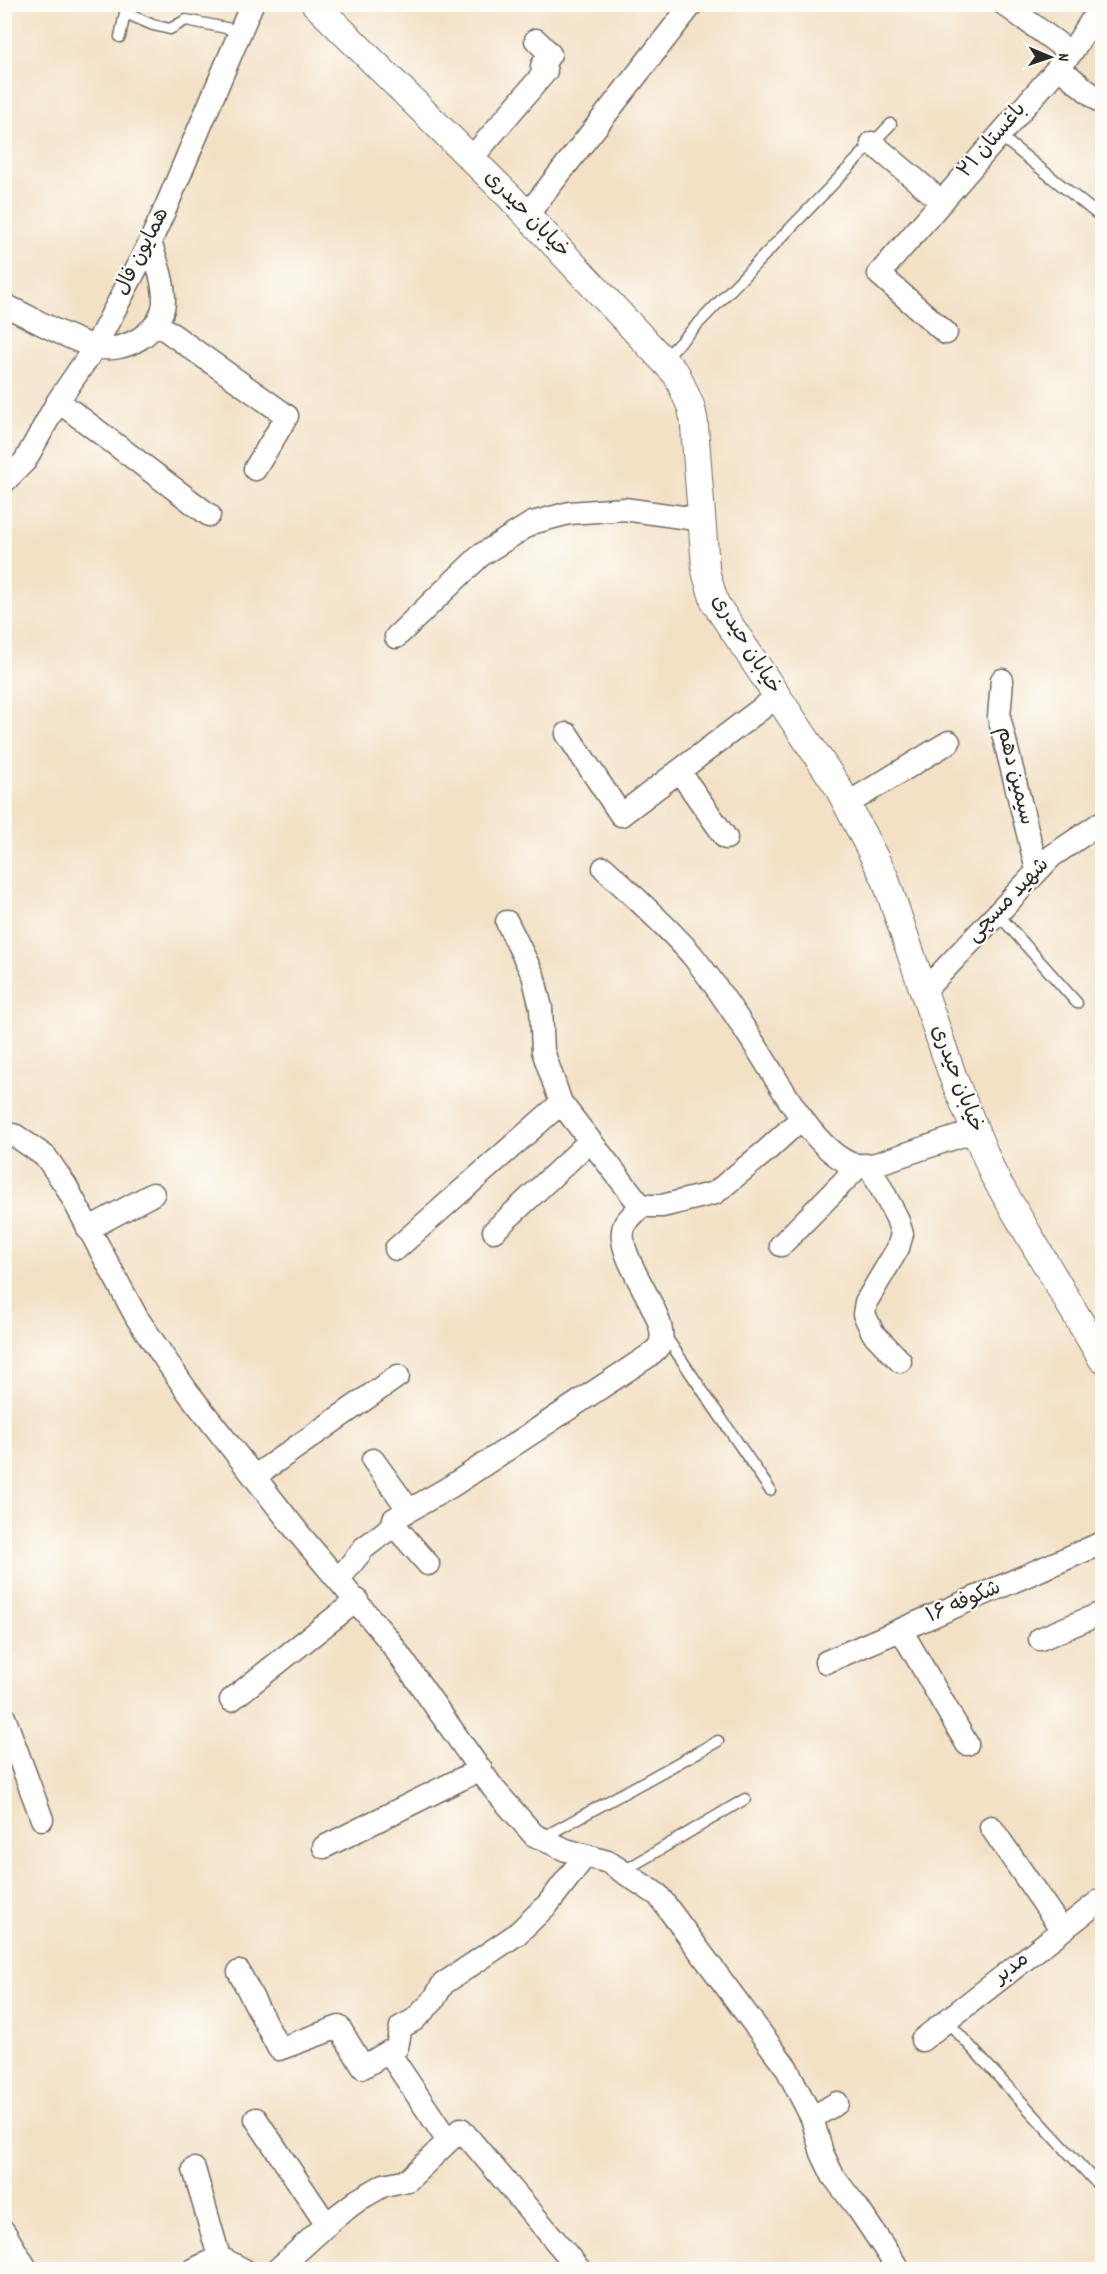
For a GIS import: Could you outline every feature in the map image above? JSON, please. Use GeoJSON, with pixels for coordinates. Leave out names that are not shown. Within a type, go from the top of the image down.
{"type":"FeatureCollection","features":[{"type":"Feature","properties":{"kind":"street","name":"همایون فال"},"geometry":{"type":"LineString","coordinates":[[4,482],[25,461],[58,401],[95,347],[150,242],[252,4]]}},
{"type":"Feature","properties":{"kind":"street"},"geometry":{"type":"LineString","coordinates":[[527,215],[692,4]]}},
{"type":"Feature","properties":{"kind":"street"},"geometry":{"type":"LineString","coordinates":[[1004,4],[1064,60],[1102,103]]}},
{"type":"Feature","properties":{"kind":"street","name":"باغستان ۲۱"},"geometry":{"type":"LineString","coordinates":[[946,333],[879,274],[1064,60],[1102,4]]}},
{"type":"Feature","properties":{"kind":"street","name":"خیابان حیدری"},"geometry":{"type":"LineString","coordinates":[[325,11],[527,215],[663,359],[682,385],[694,420],[706,573],[715,603],[838,787],[847,804],[885,878],[953,1077],[994,1176],[1100,1348]]}},
{"type":"Feature","properties":{"kind":"street"},"geometry":{"type":"LineString","coordinates":[[471,159],[546,70],[542,66],[550,54],[536,40]]}},
{"type":"Feature","properties":{"kind":"street"},"geometry":{"type":"LineString","coordinates":[[872,143],[941,201]]}},
{"type":"Feature","properties":{"kind":"street"},"geometry":{"type":"LineString","coordinates":[[4,305],[95,347],[132,344],[145,335],[161,317],[164,300],[161,277],[150,242]]}},
{"type":"Feature","properties":{"kind":"street"},"geometry":{"type":"LineString","coordinates":[[156,323],[287,416],[255,469]]}},
{"type":"Feature","properties":{"kind":"street"},"geometry":{"type":"LineString","coordinates":[[58,401],[209,515]]}},
{"type":"Feature","properties":{"kind":"street"},"geometry":{"type":"LineString","coordinates":[[396,637],[480,555],[532,523],[569,513],[624,509],[703,520]]}},
{"type":"Feature","properties":{"kind":"street","name":"سیمین دهم"},"geometry":{"type":"LineString","coordinates":[[1002,680],[999,717],[1037,870]]}},
{"type":"Feature","properties":{"kind":"street"},"geometry":{"type":"LineString","coordinates":[[567,734],[621,815],[778,696]]}},
{"type":"Feature","properties":{"kind":"street"},"geometry":{"type":"LineString","coordinates":[[847,804],[949,741]]}},
{"type":"Feature","properties":{"kind":"street"},"geometry":{"type":"LineString","coordinates":[[679,771],[726,838]]}},
{"type":"Feature","properties":{"kind":"street","name":"شهید مسچی"},"geometry":{"type":"LineString","coordinates":[[924,991],[1037,870],[1052,856],[1102,822]]}},
{"type":"Feature","properties":{"kind":"street"},"geometry":{"type":"LineString","coordinates":[[604,868],[691,954],[729,1005],[802,1118],[826,1146],[848,1162],[864,1165],[909,1154],[975,1131]]}},
{"type":"Feature","properties":{"kind":"street"},"geometry":{"type":"LineString","coordinates":[[507,921],[533,975],[540,1008],[543,1051],[561,1103],[640,1206]]}},
{"type":"Feature","properties":{"kind":"street"},"geometry":{"type":"LineString","coordinates":[[396,1249],[561,1103]]}},
{"type":"Feature","properties":{"kind":"street"},"geometry":{"type":"LineString","coordinates":[[640,1206],[662,1206],[715,1193],[802,1118]]}},
{"type":"Feature","properties":{"kind":"street"},"geometry":{"type":"LineString","coordinates":[[4,1133],[16,1136],[46,1157],[66,1186],[136,1318],[187,1391],[300,1535],[357,1600],[395,1648],[507,1804],[534,1835],[566,1850],[608,1863],[658,1895],[786,2067],[812,2118],[822,2153],[833,2176],[899,2270]]}},
{"type":"Feature","properties":{"kind":"street"},"geometry":{"type":"LineString","coordinates":[[494,1231],[590,1141]]}},
{"type":"Feature","properties":{"kind":"street"},"geometry":{"type":"LineString","coordinates":[[781,1245],[864,1165]]}},
{"type":"Feature","properties":{"kind":"street"},"geometry":{"type":"LineString","coordinates":[[864,1165],[897,1218],[902,1234],[898,1248],[866,1302],[864,1314],[873,1333],[900,1361]]}},
{"type":"Feature","properties":{"kind":"street"},"geometry":{"type":"LineString","coordinates":[[88,1229],[153,1194]]}},
{"type":"Feature","properties":{"kind":"street"},"geometry":{"type":"LineString","coordinates":[[339,1579],[364,1548],[402,1518],[647,1357],[660,1345],[662,1330],[628,1256],[623,1239],[625,1225],[640,1206]]}},
{"type":"Feature","properties":{"kind":"street"},"geometry":{"type":"LineString","coordinates":[[255,1476],[398,1376]]}},
{"type":"Feature","properties":{"kind":"street"},"geometry":{"type":"LineString","coordinates":[[373,1460],[428,1564]]}},
{"type":"Feature","properties":{"kind":"street","name":"شکوفه ۱۶"},"geometry":{"type":"LineString","coordinates":[[826,1662],[1102,1543]]}},
{"type":"Feature","properties":{"kind":"street"},"geometry":{"type":"LineString","coordinates":[[231,1700],[357,1600]]}},
{"type":"Feature","properties":{"kind":"street"},"geometry":{"type":"LineString","coordinates":[[1040,1639],[1102,1613]]}},
{"type":"Feature","properties":{"kind":"street"},"geometry":{"type":"LineString","coordinates":[[901,1630],[967,1744]]}},
{"type":"Feature","properties":{"kind":"street"},"geometry":{"type":"LineString","coordinates":[[4,1717],[42,1819]]}},
{"type":"Feature","properties":{"kind":"street"},"geometry":{"type":"LineString","coordinates":[[324,1847],[481,1769]]}},
{"type":"Feature","properties":{"kind":"street"},"geometry":{"type":"LineString","coordinates":[[991,1827],[1062,1930]]}},
{"type":"Feature","properties":{"kind":"street"},"geometry":{"type":"LineString","coordinates":[[239,1972],[279,2049],[339,2026],[363,2067],[397,2047],[401,2027],[414,2020],[433,2001],[443,1984],[517,1935],[548,1904],[585,1856]]}},
{"type":"Feature","properties":{"kind":"street","name":"مدبر"},"geometry":{"type":"LineString","coordinates":[[922,2040],[1102,1899]]}},
{"type":"Feature","properties":{"kind":"street"},"geometry":{"type":"LineString","coordinates":[[389,2053],[448,2141]]}},
{"type":"Feature","properties":{"kind":"street"},"geometry":{"type":"LineString","coordinates":[[812,2118],[837,2103]]}},
{"type":"Feature","properties":{"kind":"street"},"geometry":{"type":"LineString","coordinates":[[256,2119],[327,2225]]}},
{"type":"Feature","properties":{"kind":"street"},"geometry":{"type":"LineString","coordinates":[[277,2270],[358,2200],[384,2185],[408,2180],[461,2129],[580,2270]]}},
{"type":"Feature","properties":{"kind":"street"},"geometry":{"type":"LineString","coordinates":[[194,2169],[219,2257],[244,2270]]}},
{"type":"Feature","properties":{"kind":"street"},"geometry":{"type":"LineString","coordinates":[[4,2232],[27,2270]]}},
{"type":"Feature","properties":{"kind":"street"},"geometry":{"type":"LineString","coordinates":[[193,2270],[219,2257]]}},
{"type":"Feature","properties":{"kind":"lane"},"geometry":{"type":"LineString","coordinates":[[120,37],[125,13],[153,25],[170,29],[186,20],[241,31]]}},
{"type":"Feature","properties":{"kind":"lane"},"geometry":{"type":"LineString","coordinates":[[663,359],[891,123]]}},
{"type":"Feature","properties":{"kind":"lane"},"geometry":{"type":"LineString","coordinates":[[999,135],[1102,218]]}},
{"type":"Feature","properties":{"kind":"lane"},"geometry":{"type":"LineString","coordinates":[[997,913],[1077,1003]]}},
{"type":"Feature","properties":{"kind":"lane"},"geometry":{"type":"LineString","coordinates":[[662,1330],[770,1490]]}},
{"type":"Feature","properties":{"kind":"lane"},"geometry":{"type":"LineString","coordinates":[[541,1838],[718,1741]]}},
{"type":"Feature","properties":{"kind":"lane"},"geometry":{"type":"LineString","coordinates":[[622,1872],[745,1799]]}},
{"type":"Feature","properties":{"kind":"lane"},"geometry":{"type":"LineString","coordinates":[[947,2021],[1102,2189]]}}]}
